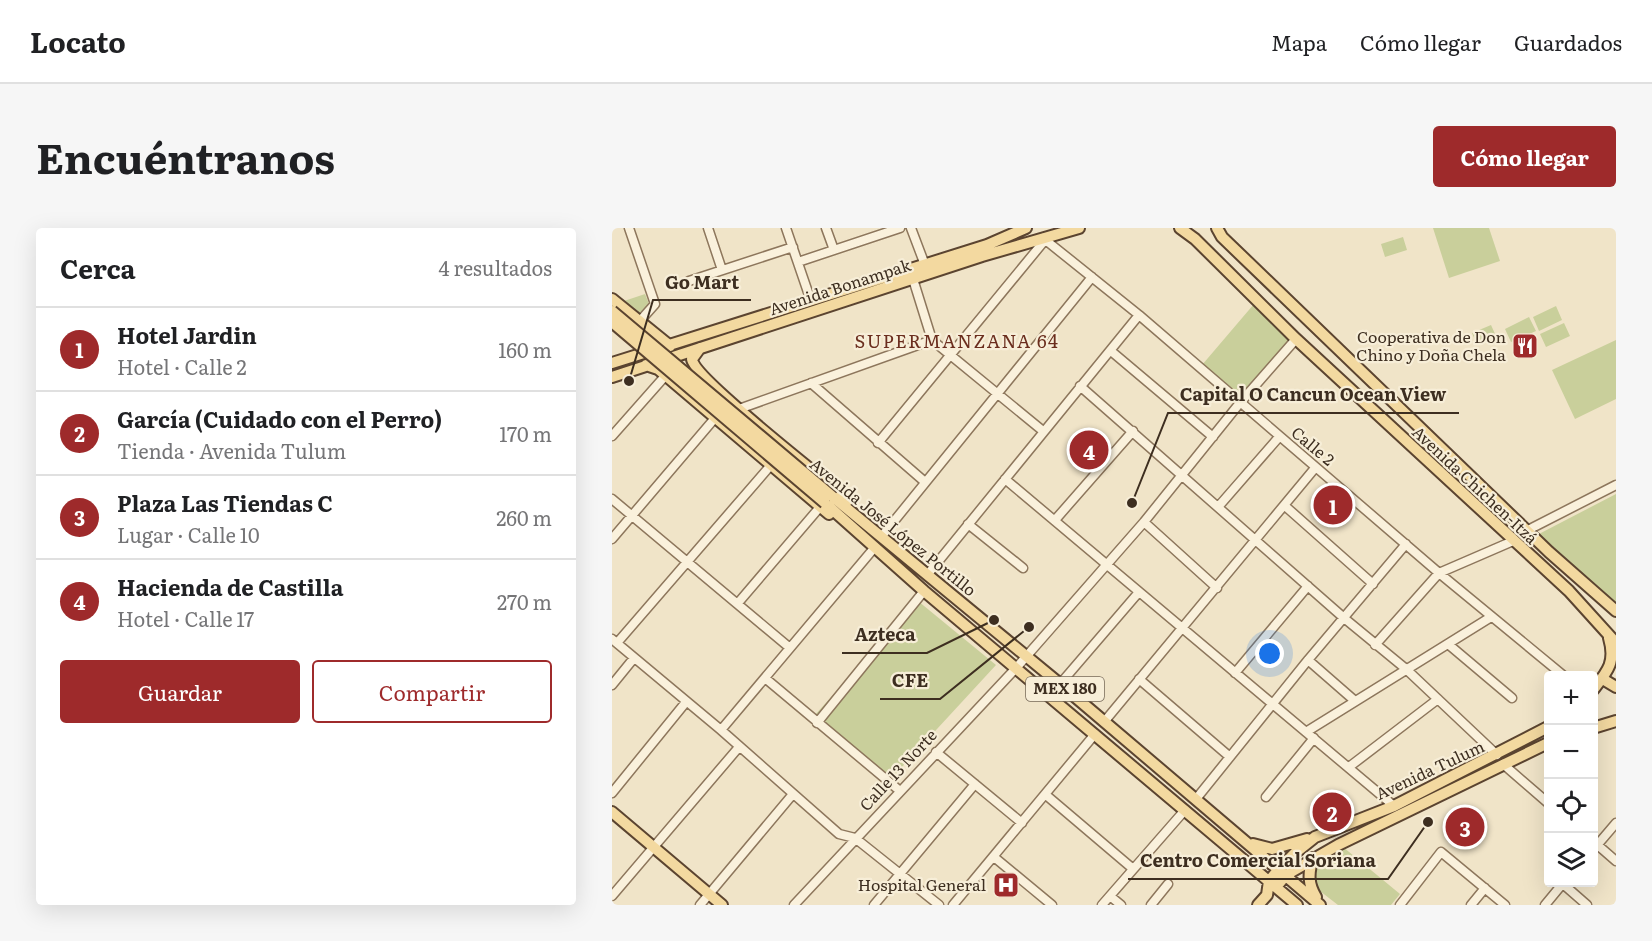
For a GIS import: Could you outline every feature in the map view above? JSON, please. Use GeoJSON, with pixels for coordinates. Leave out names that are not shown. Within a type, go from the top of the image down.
{"type":"FeatureCollection","features":[{"type":"Feature","properties":{"kind":"main road","name":"Avenida Bonampak"},"geometry":{"type":"LineString","coordinates":[[612,363],[925,265],[1000,240],[1026,228]]}},
{"type":"Feature","properties":{"kind":"main road","name":"Avenida Bonampak"},"geometry":{"type":"LineString","coordinates":[[612,376],[1079,228]]}},
{"type":"Feature","properties":{"kind":"main road","name":"Avenida Chichen-Itzá"},"geometry":{"type":"LineString","coordinates":[[1217,228],[1222,237],[1549,552],[1616,611]]}},
{"type":"Feature","properties":{"kind":"main road","name":"Avenida Chichen-Itzá"},"geometry":{"type":"LineString","coordinates":[[1184,229],[1296,339],[1569,591],[1616,643]]}},
{"type":"Feature","properties":{"kind":"main road"},"geometry":{"type":"LineString","coordinates":[[612,300],[670,346]]}},
{"type":"Feature","properties":{"kind":"main road","name":"Avenida José López Portillo"},"geometry":{"type":"LineString","coordinates":[[612,311],[924,591],[1297,905]]}},
{"type":"Feature","properties":{"kind":"main road"},"geometry":{"type":"LineString","coordinates":[[621,336],[631,337],[635,334],[638,330],[638,321]]}},
{"type":"Feature","properties":{"kind":"main road","name":"Avenida José López Portillo"},"geometry":{"type":"LineString","coordinates":[[612,322],[826,502],[851,510],[1321,905]]}},
{"type":"Feature","properties":{"kind":"main road"},"geometry":{"type":"LineString","coordinates":[[612,329],[632,347],[636,356]]}},
{"type":"Feature","properties":{"kind":"main road"},"geometry":{"type":"LineString","coordinates":[[701,347],[692,359],[692,364],[698,372],[840,494],[851,510]]}},
{"type":"Feature","properties":{"kind":"main road"},"geometry":{"type":"LineString","coordinates":[[646,365],[666,375],[771,465],[826,502]]}},
{"type":"Feature","properties":{"kind":"main road"},"geometry":{"type":"LineString","coordinates":[[682,390],[679,381],[682,374],[692,369],[698,372]]}},
{"type":"Feature","properties":{"kind":"main road"},"geometry":{"type":"LineString","coordinates":[[1494,523],[1499,514],[1509,511]]}},
{"type":"Feature","properties":{"kind":"main road"},"geometry":{"type":"LineString","coordinates":[[1536,561],[1544,560],[1549,552]]}},
{"type":"Feature","properties":{"kind":"main road"},"geometry":{"type":"LineString","coordinates":[[1598,684],[1612,662],[1613,650],[1605,629]]}},
{"type":"Feature","properties":{"kind":"main road"},"geometry":{"type":"LineString","coordinates":[[1598,687],[1616,675]]}},
{"type":"Feature","properties":{"kind":"main road"},"geometry":{"type":"LineString","coordinates":[[1606,681],[1616,687]]}},
{"type":"Feature","properties":{"kind":"main road"},"geometry":{"type":"LineString","coordinates":[[1598,727],[1615,722]]}},
{"type":"Feature","properties":{"kind":"main road","name":"Avenida Tulum"},"geometry":{"type":"LineString","coordinates":[[1283,872],[1500,760],[1544,730]]}},
{"type":"Feature","properties":{"kind":"main road","name":"Avenida Tulum"},"geometry":{"type":"LineString","coordinates":[[1258,905],[1294,853],[1315,837],[1500,760],[1544,744]]}},
{"type":"Feature","properties":{"kind":"main road"},"geometry":{"type":"LineString","coordinates":[[612,812],[722,905]]}},
{"type":"Feature","properties":{"kind":"main road"},"geometry":{"type":"LineString","coordinates":[[1330,830],[1330,839],[1338,845]]}},
{"type":"Feature","properties":{"kind":"main road"},"geometry":{"type":"LineString","coordinates":[[1247,842],[1272,849],[1315,837]]}},
{"type":"Feature","properties":{"kind":"main road"},"geometry":{"type":"LineString","coordinates":[[1313,858],[1309,869],[1310,888],[1321,905]]}},
{"type":"Feature","properties":{"kind":"street"},"geometry":{"type":"LineString","coordinates":[[628,228],[655,304],[638,321]]}},
{"type":"Feature","properties":{"kind":"street"},"geometry":{"type":"LineString","coordinates":[[708,228],[722,270]]}},
{"type":"Feature","properties":{"kind":"street"},"geometry":{"type":"LineString","coordinates":[[786,228],[811,301]]}},
{"type":"Feature","properties":{"kind":"street"},"geometry":{"type":"LineString","coordinates":[[826,228],[834,250]]}},
{"type":"Feature","properties":{"kind":"street"},"geometry":{"type":"LineString","coordinates":[[798,262],[900,228]]}},
{"type":"Feature","properties":{"kind":"street"},"geometry":{"type":"LineString","coordinates":[[910,228],[925,265]]}},
{"type":"Feature","properties":{"kind":"street"},"geometry":{"type":"LineString","coordinates":[[878,443],[952,356],[1044,239]]}},
{"type":"Feature","properties":{"kind":"street","name":"Calle 2"},"geometry":{"type":"LineString","coordinates":[[1044,239],[1139,315],[1239,404],[1438,573],[1559,671]]}},
{"type":"Feature","properties":{"kind":"street"},"geometry":{"type":"LineString","coordinates":[[689,281],[793,248]]}},
{"type":"Feature","properties":{"kind":"street"},"geometry":{"type":"LineString","coordinates":[[882,536],[1092,277]]}},
{"type":"Feature","properties":{"kind":"street"},"geometry":{"type":"LineString","coordinates":[[913,279],[932,340],[1043,431]]}},
{"type":"Feature","properties":{"kind":"street"},"geometry":{"type":"LineString","coordinates":[[928,574],[1139,315]]}},
{"type":"Feature","properties":{"kind":"street","name":"Calle 13 Norte"},"geometry":{"type":"LineString","coordinates":[[794,905],[1026,657],[1144,522],[1239,404],[1296,339]]}},
{"type":"Feature","properties":{"kind":"street"},"geometry":{"type":"LineString","coordinates":[[739,409],[932,340]]}},
{"type":"Feature","properties":{"kind":"street"},"geometry":{"type":"LineString","coordinates":[[1111,351],[1213,437]]}},
{"type":"Feature","properties":{"kind":"street"},"geometry":{"type":"LineString","coordinates":[[612,436],[666,375]]}},
{"type":"Feature","properties":{"kind":"street"},"geometry":{"type":"LineString","coordinates":[[811,383],[925,482]]}},
{"type":"Feature","properties":{"kind":"street"},"geometry":{"type":"LineString","coordinates":[[1080,386],[1255,541],[1406,669],[1544,799]]}},
{"type":"Feature","properties":{"kind":"street"},"geometry":{"type":"LineString","coordinates":[[612,539],[715,418]]}},
{"type":"Feature","properties":{"kind":"street"},"geometry":{"type":"LineString","coordinates":[[1055,520],[1133,431]]}},
{"type":"Feature","properties":{"kind":"street"},"geometry":{"type":"LineString","coordinates":[[1218,507],[1279,437]]}},
{"type":"Feature","properties":{"kind":"street"},"geometry":{"type":"LineString","coordinates":[[771,465],[614,641],[721,730],[839,834],[855,838],[939,905]]}},
{"type":"Feature","properties":{"kind":"street"},"geometry":{"type":"LineString","coordinates":[[1104,722],[1316,468]]}},
{"type":"Feature","properties":{"kind":"street"},"geometry":{"type":"LineString","coordinates":[[1005,478],[1394,806]]}},
{"type":"Feature","properties":{"kind":"street"},"geometry":{"type":"LineString","coordinates":[[1528,530],[1616,485]]}},
{"type":"Feature","properties":{"kind":"street"},"geometry":{"type":"LineString","coordinates":[[612,500],[790,648]]}},
{"type":"Feature","properties":{"kind":"street"},"geometry":{"type":"LineString","coordinates":[[738,603],[826,502]]}},
{"type":"Feature","properties":{"kind":"street"},"geometry":{"type":"LineString","coordinates":[[1285,506],[1373,584]]}},
{"type":"Feature","properties":{"kind":"street"},"geometry":{"type":"LineString","coordinates":[[1144,522],[1217,588]]}},
{"type":"Feature","properties":{"kind":"street"},"geometry":{"type":"LineString","coordinates":[[968,524],[1023,568]]}},
{"type":"Feature","properties":{"kind":"street"},"geometry":{"type":"LineString","coordinates":[[1375,645],[1438,573],[1513,541]]}},
{"type":"Feature","properties":{"kind":"street"},"geometry":{"type":"LineString","coordinates":[[1196,800],[1308,660],[1406,544]]}},
{"type":"Feature","properties":{"kind":"street"},"geometry":{"type":"LineString","coordinates":[[721,730],[875,547]]}},
{"type":"Feature","properties":{"kind":"street"},"geometry":{"type":"LineString","coordinates":[[1235,673],[1308,586]]}},
{"type":"Feature","properties":{"kind":"street"},"geometry":{"type":"LineString","coordinates":[[818,723],[924,591]]}},
{"type":"Feature","properties":{"kind":"street"},"geometry":{"type":"LineString","coordinates":[[1060,684],[1139,592]]}},
{"type":"Feature","properties":{"kind":"street"},"geometry":{"type":"LineString","coordinates":[[1306,732],[1491,616]]}},
{"type":"Feature","properties":{"kind":"street"},"geometry":{"type":"LineString","coordinates":[[1448,644],[1512,698]]}},
{"type":"Feature","properties":{"kind":"street"},"geometry":{"type":"LineString","coordinates":[[612,685],[634,658]]}},
{"type":"Feature","properties":{"kind":"street"},"geometry":{"type":"LineString","coordinates":[[1308,660],[1355,700]]}},
{"type":"Feature","properties":{"kind":"street"},"geometry":{"type":"LineString","coordinates":[[765,678],[900,791]]}},
{"type":"Feature","properties":{"kind":"street"},"geometry":{"type":"LineString","coordinates":[[1139,680],[1230,757]]}},
{"type":"Feature","properties":{"kind":"street"},"geometry":{"type":"LineString","coordinates":[[1349,767],[1438,699]]}},
{"type":"Feature","properties":{"kind":"street"},"geometry":{"type":"LineString","coordinates":[[612,793],[686,702]]}},
{"type":"Feature","properties":{"kind":"street"},"geometry":{"type":"LineString","coordinates":[[953,905],[1095,734]]}},
{"type":"Feature","properties":{"kind":"street"},"geometry":{"type":"LineString","coordinates":[[1266,797],[1314,738]]}},
{"type":"Feature","properties":{"kind":"street"},"geometry":{"type":"LineString","coordinates":[[612,896],[739,747]]}},
{"type":"Feature","properties":{"kind":"street"},"geometry":{"type":"LineString","coordinates":[[936,752],[1022,823]]}},
{"type":"Feature","properties":{"kind":"street"},"geometry":{"type":"LineString","coordinates":[[874,905],[975,784]]}},
{"type":"Feature","properties":{"kind":"street"},"geometry":{"type":"LineString","coordinates":[[700,905],[793,794]]}},
{"type":"Feature","properties":{"kind":"street"},"geometry":{"type":"LineString","coordinates":[[1046,795],[1132,868]]}},
{"type":"Feature","properties":{"kind":"street"},"geometry":{"type":"LineString","coordinates":[[1102,905],[1185,810]]}},
{"type":"Feature","properties":{"kind":"street"},"geometry":{"type":"LineString","coordinates":[[1598,842],[1616,823]]}},
{"type":"Feature","properties":{"kind":"street"},"geometry":{"type":"LineString","coordinates":[[1598,847],[1616,861]]}},
{"type":"Feature","properties":{"kind":"street"},"geometry":{"type":"LineString","coordinates":[[1400,905],[1441,852],[1505,905]]}},
{"type":"Feature","properties":{"kind":"street"},"geometry":{"type":"LineString","coordinates":[[994,857],[1052,905]]}},
{"type":"Feature","properties":{"kind":"street"},"geometry":{"type":"LineString","coordinates":[[1150,905],[1168,884]]}},
{"type":"Feature","properties":{"kind":"street"},"geometry":{"type":"LineString","coordinates":[[1545,905],[1560,887]]}},
{"type":"Feature","properties":{"kind":"street"},"geometry":{"type":"LineString","coordinates":[[1567,887],[1587,905]]}},
{"type":"Feature","properties":{"kind":"street"},"geometry":{"type":"LineString","coordinates":[[1471,905],[1485,888]]}},
{"type":"Feature","properties":{"kind":"street"},"geometry":{"type":"LineString","coordinates":[[1110,896],[1120,905]]}},
{"type":"Feature","properties":{"kind":"green space"},"geometry":{"type":"Polygon","coordinates":[[[1433,228],[1489,228],[1500,261],[1449,278],[1433,228]]]}},
{"type":"Feature","properties":{"kind":"green space"},"geometry":{"type":"Polygon","coordinates":[[[1403,237],[1407,250],[1385,257],[1381,244],[1403,237]]]}},
{"type":"Feature","properties":{"kind":"green space"},"geometry":{"type":"Polygon","coordinates":[[[645,294],[649,304],[637,316],[621,302],[645,294]]]}},
{"type":"Feature","properties":{"kind":"green space"},"geometry":{"type":"Polygon","coordinates":[[[1254,304],[1291,339],[1240,396],[1202,365],[1254,304]]]}},
{"type":"Feature","properties":{"kind":"green space"},"geometry":{"type":"Polygon","coordinates":[[[1556,306],[1562,320],[1539,331],[1533,317],[1556,306]]]}},
{"type":"Feature","properties":{"kind":"green space"},"geometry":{"type":"Polygon","coordinates":[[[1529,317],[1536,331],[1511,342],[1505,329],[1529,317]]]}},
{"type":"Feature","properties":{"kind":"green space"},"geometry":{"type":"Polygon","coordinates":[[[1564,323],[1570,336],[1546,347],[1540,334],[1564,323]]]}},
{"type":"Feature","properties":{"kind":"green space"},"geometry":{"type":"Polygon","coordinates":[[[1491,325],[1496,336],[1477,345],[1472,333],[1491,325]]]}},
{"type":"Feature","properties":{"kind":"green space"},"geometry":{"type":"Polygon","coordinates":[[[1616,340],[1616,399],[1575,419],[1552,370],[1616,340]]]}},
{"type":"Feature","properties":{"kind":"green space"},"geometry":{"type":"Polygon","coordinates":[[[1616,494],[1616,604],[1537,535],[1616,494]]]}},
{"type":"Feature","properties":{"kind":"green space"},"geometry":{"type":"Polygon","coordinates":[[[918,601],[996,665],[890,780],[814,716],[918,601]]]}},
{"type":"Feature","properties":{"kind":"green space"},"geometry":{"type":"Polygon","coordinates":[[[1343,847],[1400,894],[1391,905],[1338,905],[1316,888],[1312,880],[1317,860],[1343,847]]]}},
{"type":"Feature","properties":{"kind":"place","name":"Cooperativa de Don Chino y Doña Chela"},"geometry":{"type":"Point","coordinates":[1525,346]}},
{"type":"Feature","properties":{"kind":"place","name":"Go Mart"},"geometry":{"type":"Point","coordinates":[629,381]}},
{"type":"Feature","properties":{"kind":"place","name":"Hacienda de Castilla"},"geometry":{"type":"Point","coordinates":[1089,450]}},
{"type":"Feature","properties":{"kind":"place","name":"Capital O Cancun Ocean View"},"geometry":{"type":"Point","coordinates":[1132,503]}},
{"type":"Feature","properties":{"kind":"place","name":"Hotel Jardin"},"geometry":{"type":"Point","coordinates":[1333,505]}},
{"type":"Feature","properties":{"kind":"place","name":"Azteca"},"geometry":{"type":"Point","coordinates":[994,620]}},
{"type":"Feature","properties":{"kind":"place","name":"CFE"},"geometry":{"type":"Point","coordinates":[1029,627]}},
{"type":"Feature","properties":{"kind":"place","name":"García (Cuidado con el Perro)"},"geometry":{"type":"Point","coordinates":[1332,812]}},
{"type":"Feature","properties":{"kind":"place","name":"Centro Comercial Soriana"},"geometry":{"type":"Point","coordinates":[1428,822]}},
{"type":"Feature","properties":{"kind":"place","name":"Plaza Las Tiendas C"},"geometry":{"type":"Point","coordinates":[1465,827]}},
{"type":"Feature","properties":{"kind":"place","name":"Hospital General"},"geometry":{"type":"Point","coordinates":[1006,885]}},
{"type":"Feature","properties":{"kind":"district","name":"SUPERMANZANA 64"},"geometry":{"type":"Point","coordinates":[957,342]}}]}
